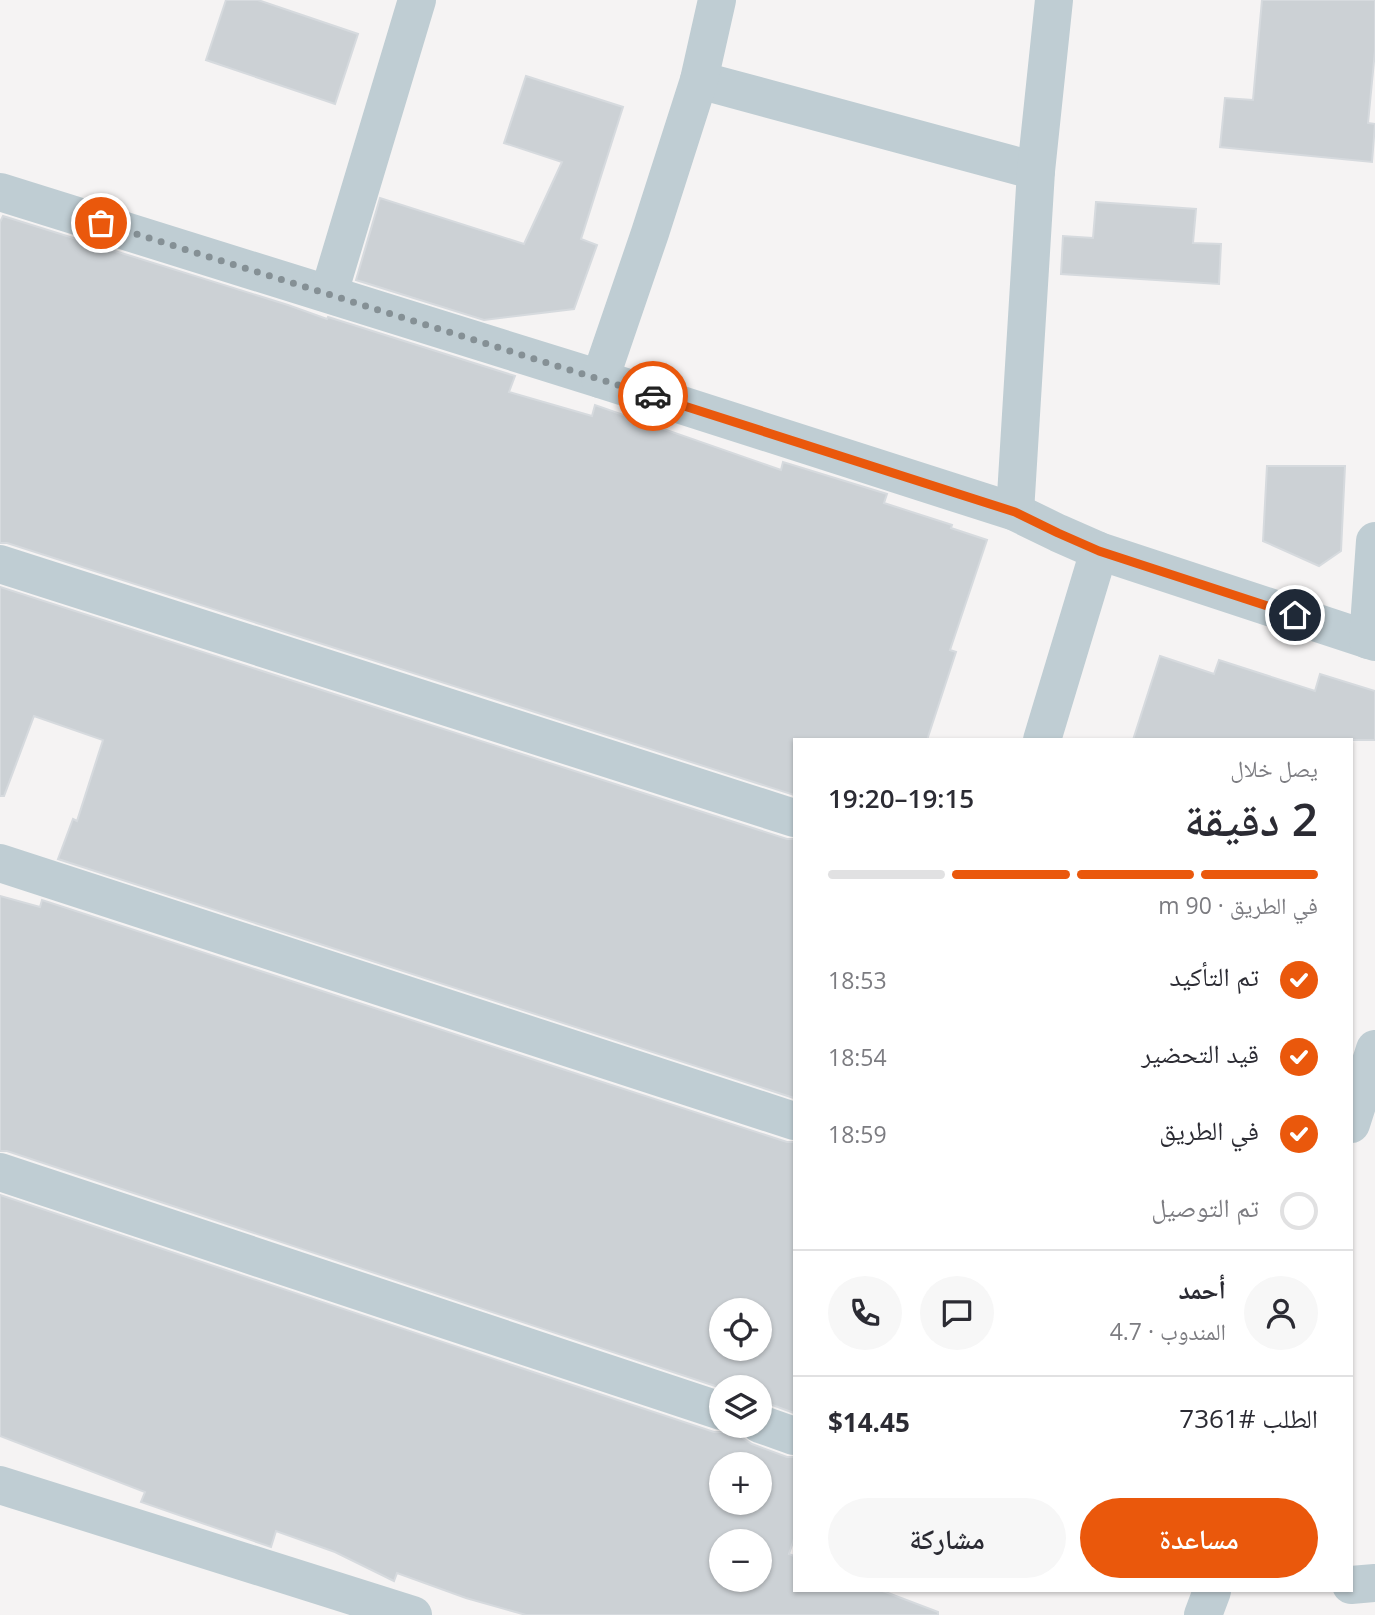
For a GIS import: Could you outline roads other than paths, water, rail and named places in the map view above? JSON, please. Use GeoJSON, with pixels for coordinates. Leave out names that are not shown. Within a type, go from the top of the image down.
{"type":"FeatureCollection","features":[{"type":"Feature","properties":{"kind":"street"},"geometry":{"type":"LineString","coordinates":[[328,293],[417,0]]}},
{"type":"Feature","properties":{"kind":"street"},"geometry":{"type":"LineString","coordinates":[[600,379],[699,80],[716,0]]}},
{"type":"Feature","properties":{"kind":"street"},"geometry":{"type":"LineString","coordinates":[[1015,512],[1036,171],[1054,0]]}},
{"type":"Feature","properties":{"kind":"street"},"geometry":{"type":"LineString","coordinates":[[699,80],[1036,171]]}},
{"type":"Feature","properties":{"kind":"street"},"geometry":{"type":"LineString","coordinates":[[0,191],[1015,512],[1099,551],[1371,641],[1375,541]]}},
{"type":"Feature","properties":{"kind":"street"},"geometry":{"type":"LineString","coordinates":[[1046,738],[1099,551]]}},
{"type":"Feature","properties":{"kind":"street"},"geometry":{"type":"LineString","coordinates":[[0,564],[793,818]]}},
{"type":"Feature","properties":{"kind":"street"},"geometry":{"type":"LineString","coordinates":[[0,863],[793,1121]]}},
{"type":"Feature","properties":{"kind":"street"},"geometry":{"type":"LineString","coordinates":[[1354,1100],[1375,1049]]}},
{"type":"Feature","properties":{"kind":"street"},"geometry":{"type":"LineString","coordinates":[[0,1172],[709,1408]]}},
{"type":"Feature","properties":{"kind":"street"},"geometry":{"type":"LineString","coordinates":[[772,1428],[793,1436]]}},
{"type":"Feature","properties":{"kind":"street"},"geometry":{"type":"LineString","coordinates":[[0,1485],[413,1615]]}},
{"type":"Feature","properties":{"kind":"street"},"geometry":{"type":"LineString","coordinates":[[1353,1585],[1375,1583]]}},
{"type":"Feature","properties":{"kind":"street"},"geometry":{"type":"LineString","coordinates":[[1203,1615],[1212,1592]]}}]}
